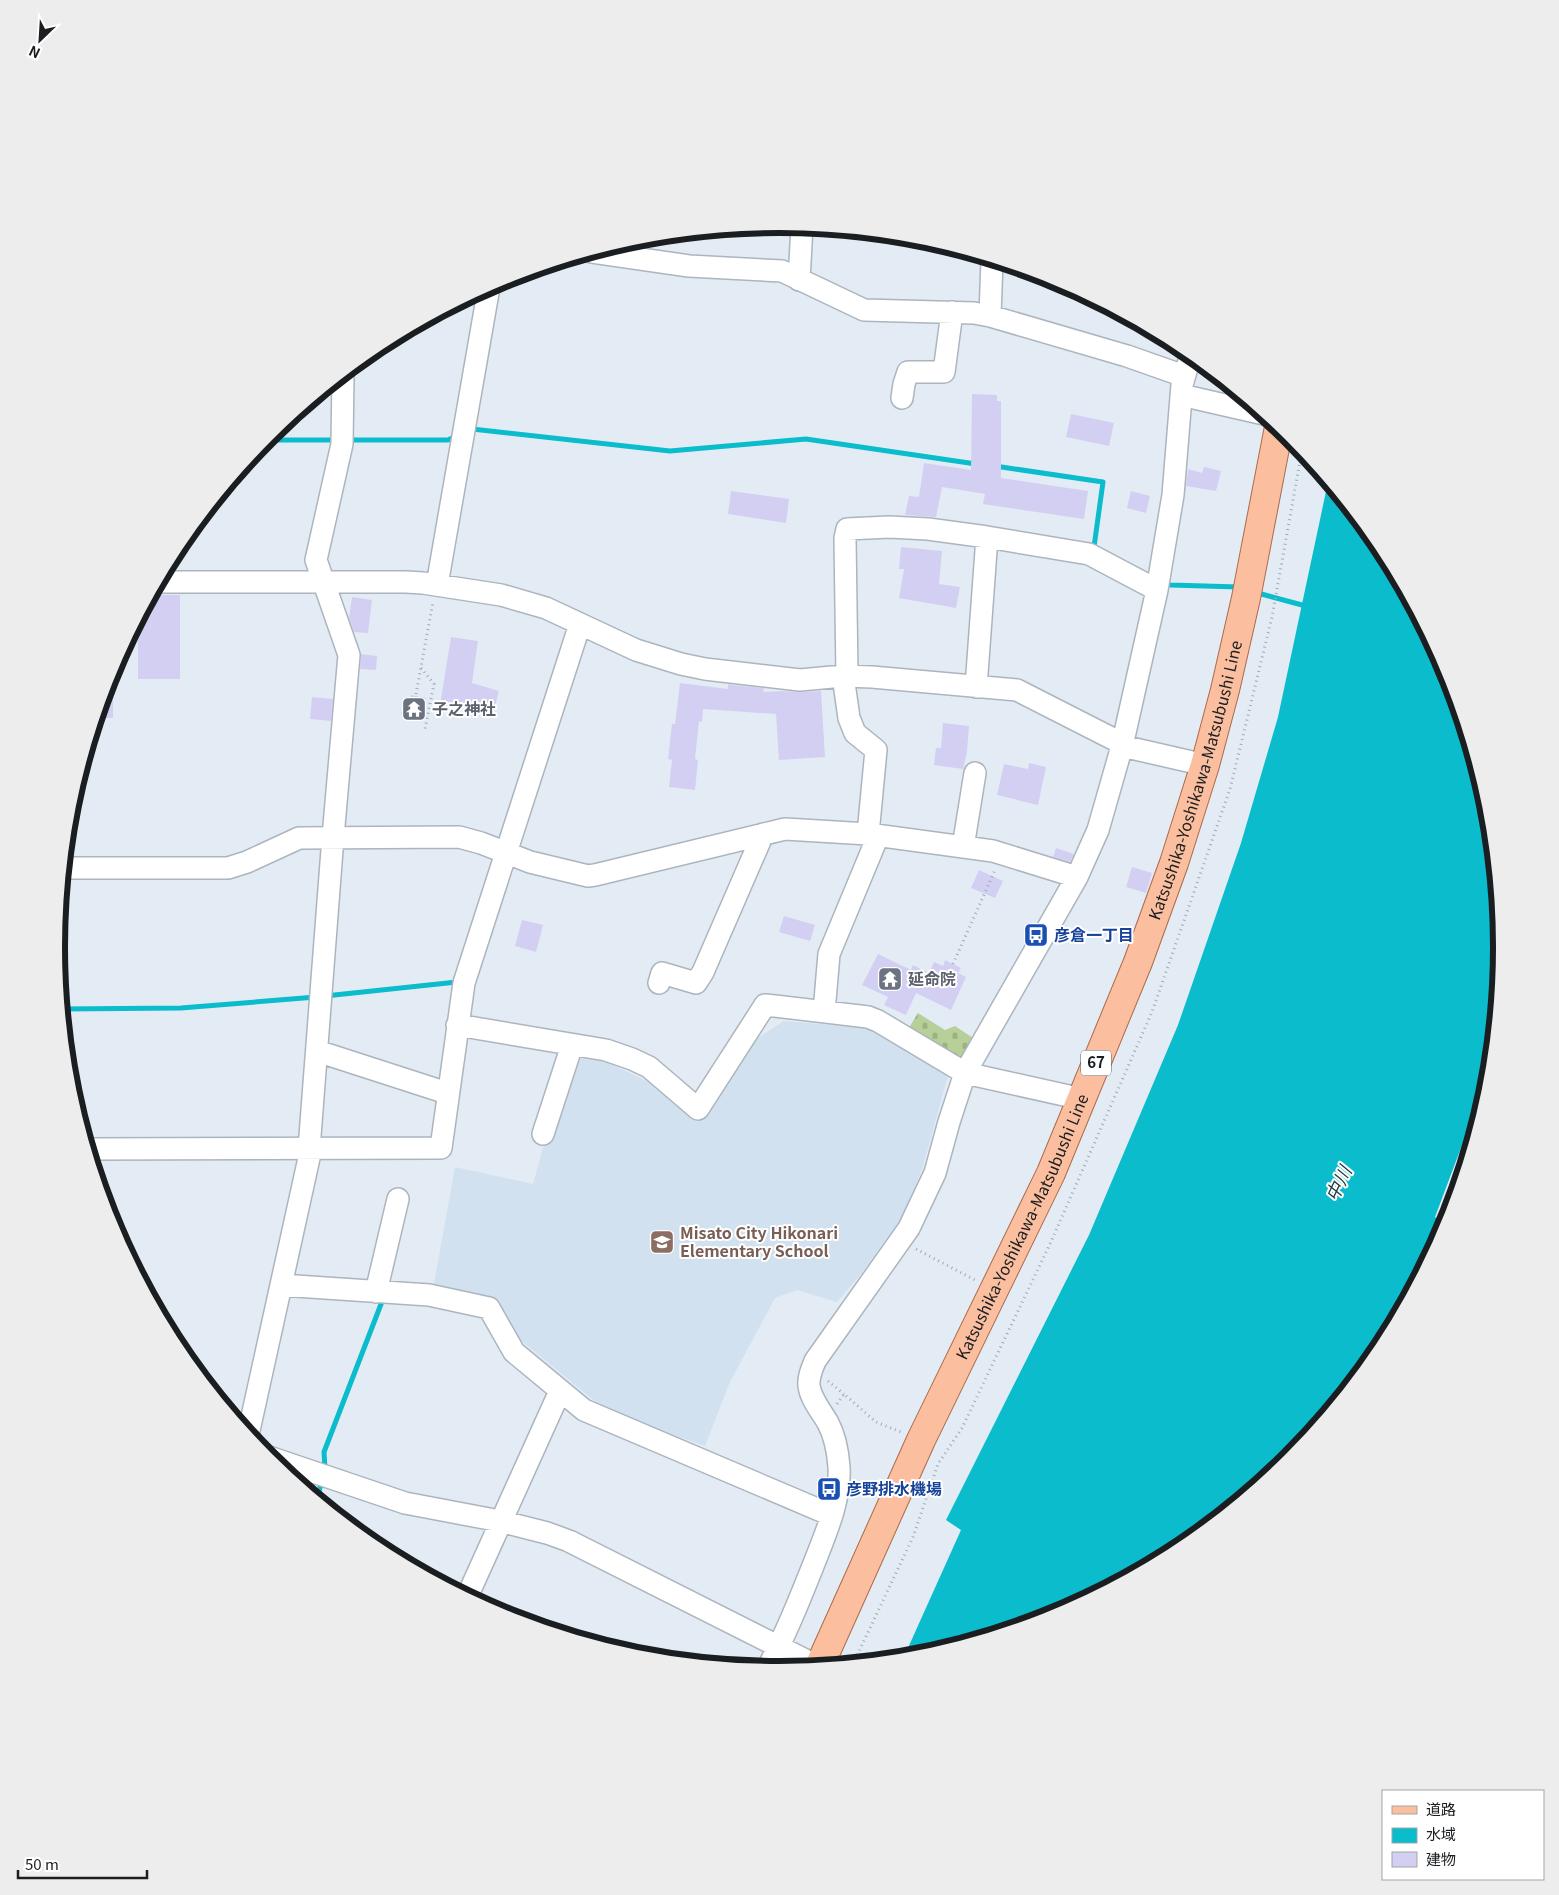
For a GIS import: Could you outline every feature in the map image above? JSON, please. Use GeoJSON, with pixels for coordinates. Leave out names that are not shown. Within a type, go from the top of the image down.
{"type":"FeatureCollection","features":[{"type":"Feature","properties":{"kind":"main road","name":"Katsushika-Yoshikawa-Matsubushi Line"},"geometry":{"type":"LineString","coordinates":[[822,1660],[921,1440],[1051,1173],[1138,962],[1174,863],[1205,765],[1225,690],[1246,598],[1277,435]]}},
{"type":"Feature","properties":{"kind":"street"},"geometry":{"type":"LineString","coordinates":[[799,280],[802,234]]}},
{"type":"Feature","properties":{"kind":"street"},"geometry":{"type":"LineString","coordinates":[[607,254],[689,266],[782,271],[864,310],[974,313],[990,316],[1127,356],[1183,386],[1250,409]]}},
{"type":"Feature","properties":{"kind":"street"},"geometry":{"type":"LineString","coordinates":[[990,316],[992,266]]}},
{"type":"Feature","properties":{"kind":"street"},"geometry":{"type":"LineString","coordinates":[[436,585],[487,296]]}},
{"type":"Feature","properties":{"kind":"street"},"geometry":{"type":"LineString","coordinates":[[902,398],[908,372],[944,372],[952,312]]}},
{"type":"Feature","properties":{"kind":"street"},"geometry":{"type":"LineString","coordinates":[[771,1662],[803,1592],[839,1488],[839,1466],[835,1442],[809,1386],[810,1374],[815,1360],[909,1228],[935,1174],[948,1122],[965,1074],[1077,878],[1098,830],[1122,745],[1157,590],[1173,495],[1183,386],[1189,362]]}},
{"type":"Feature","properties":{"kind":"street"},"geometry":{"type":"LineString","coordinates":[[250,1427],[310,1149],[333,837],[349,655],[316,560],[342,444],[343,383]]}},
{"type":"Feature","properties":{"kind":"street"},"geometry":{"type":"LineString","coordinates":[[824,1012],[829,954],[873,835],[876,750],[855,733],[849,718],[845,676],[845,538],[847,529],[889,528],[928,530],[987,537],[1088,554],[1157,590]]}},
{"type":"Feature","properties":{"kind":"street"},"geometry":{"type":"LineString","coordinates":[[976,687],[987,537]]}},
{"type":"Feature","properties":{"kind":"street"},"geometry":{"type":"LineString","coordinates":[[166,582],[406,582],[501,595],[546,608],[636,650],[689,666],[800,680],[845,676],[1017,690],[1122,745],[1205,765]]}},
{"type":"Feature","properties":{"kind":"street"},"geometry":{"type":"LineString","coordinates":[[94,1149],[440,1148],[464,983],[580,624]]}},
{"type":"Feature","properties":{"kind":"street"},"geometry":{"type":"LineString","coordinates":[[962,847],[975,774]]}},
{"type":"Feature","properties":{"kind":"street"},"geometry":{"type":"LineString","coordinates":[[70,868],[228,868],[248,862],[299,838],[459,837],[481,842],[530,862],[588,876],[785,829],[873,835],[1002,853],[1077,878]]}},
{"type":"Feature","properties":{"kind":"street"},"geometry":{"type":"LineString","coordinates":[[659,983],[662,973],[696,983],[703,972],[763,834]]}},
{"type":"Feature","properties":{"kind":"street"},"geometry":{"type":"LineString","coordinates":[[457,1025],[606,1050],[649,1067],[698,1109],[765,1005],[868,1017],[878,1021],[965,1074],[1082,1099]]}},
{"type":"Feature","properties":{"kind":"street"},"geometry":{"type":"LineString","coordinates":[[543,1134],[572,1045]]}},
{"type":"Feature","properties":{"kind":"street"},"geometry":{"type":"LineString","coordinates":[[317,1051],[447,1093]]}},
{"type":"Feature","properties":{"kind":"street"},"geometry":{"type":"LineString","coordinates":[[376,1292],[398,1199]]}},
{"type":"Feature","properties":{"kind":"street"},"geometry":{"type":"LineString","coordinates":[[282,1285],[429,1295],[489,1308],[514,1352],[584,1410],[831,1515]]}},
{"type":"Feature","properties":{"kind":"street"},"geometry":{"type":"LineString","coordinates":[[470,1591],[560,1391]]}},
{"type":"Feature","properties":{"kind":"street"},"geometry":{"type":"LineString","coordinates":[[283,1462],[406,1503],[500,1521],[547,1533],[569,1541],[807,1661]]}},
{"type":"Feature","properties":{"kind":"path"},"geometry":{"type":"LineString","coordinates":[[416,694],[436,585]]}},
{"type":"Feature","properties":{"kind":"path"},"geometry":{"type":"LineString","coordinates":[[421,668],[434,684],[425,728]]}},
{"type":"Feature","properties":{"kind":"path"},"geometry":{"type":"LineString","coordinates":[[953,964],[1002,853]]}},
{"type":"Feature","properties":{"kind":"path"},"geometry":{"type":"LineString","coordinates":[[900,1240],[995,1290]]}},
{"type":"Feature","properties":{"kind":"path"},"geometry":{"type":"LineString","coordinates":[[828,1381],[876,1422],[921,1440]]}},
{"type":"Feature","properties":{"kind":"path"},"geometry":{"type":"LineString","coordinates":[[824,1417],[844,1394]]}},
{"type":"Feature","properties":{"kind":"shaded area","name":"Misato City Hikonari Elementary School"},"geometry":{"type":"Polygon","coordinates":[[[784,1021],[868,1028],[927,1061],[948,1076],[923,1166],[906,1211],[861,1274],[837,1302],[797,1290],[775,1298],[730,1382],[705,1446],[608,1412],[512,1333],[494,1299],[434,1284],[455,1167],[533,1184],[563,1085],[574,1058],[604,1061],[647,1081],[698,1122],[747,1045],[784,1021]]]}},
{"type":"Feature","properties":{"kind":"green space"},"geometry":{"type":"Polygon","coordinates":[[[918,1013],[945,1030],[955,1026],[973,1038],[960,1059],[907,1031],[918,1013]]]}},
{"type":"Feature","properties":{"kind":"water","name":"中川"},"geometry":{"type":"Polygon","coordinates":[[[1327,488],[1374,551],[1398,590],[1440,674],[1470,763],[1488,854],[1494,947],[1488,1041],[1474,1112],[1435,1217],[1440,1222],[1398,1305],[1374,1344],[1317,1419],[1251,1485],[1176,1542],[1096,1588],[1053,1608],[1009,1624],[964,1638],[907,1650],[961,1530],[946,1520],[1089,1235],[1178,1025],[1241,843],[1278,717],[1327,488]]]}},
{"type":"Feature","properties":{"kind":"building"},"geometry":{"type":"Polygon","coordinates":[[[972,394],[997,395],[997,401],[1001,401],[1001,478],[1088,491],[1084,519],[983,504],[985,494],[942,487],[936,517],[905,515],[909,496],[919,497],[924,463],[971,470],[972,394]]]}},
{"type":"Feature","properties":{"kind":"building"},"geometry":{"type":"Polygon","coordinates":[[[1071,414],[1114,423],[1109,446],[1066,437],[1071,414]]]}},
{"type":"Feature","properties":{"kind":"building"},"geometry":{"type":"Polygon","coordinates":[[[1204,467],[1221,471],[1216,491],[1186,486],[1188,469],[1202,473],[1204,467]]]}},
{"type":"Feature","properties":{"kind":"building"},"geometry":{"type":"Polygon","coordinates":[[[731,491],[789,499],[786,523],[728,514],[731,491]]]}},
{"type":"Feature","properties":{"kind":"building"},"geometry":{"type":"Polygon","coordinates":[[[1131,491],[1150,496],[1146,513],[1127,508],[1131,491]]]}},
{"type":"Feature","properties":{"kind":"building"},"geometry":{"type":"Polygon","coordinates":[[[901,547],[942,551],[939,584],[960,587],[956,608],[899,598],[904,569],[899,569],[901,547]]]}},
{"type":"Feature","properties":{"kind":"building"},"geometry":{"type":"Polygon","coordinates":[[[158,595],[180,595],[180,679],[138,679],[139,631],[158,595]]]}},
{"type":"Feature","properties":{"kind":"building"},"geometry":{"type":"Polygon","coordinates":[[[352,597],[372,600],[368,633],[354,632],[349,618],[352,597]]]}},
{"type":"Feature","properties":{"kind":"building"},"geometry":{"type":"Polygon","coordinates":[[[451,637],[478,641],[472,683],[499,691],[494,710],[468,702],[467,709],[440,705],[451,637]]]}},
{"type":"Feature","properties":{"kind":"building"},"geometry":{"type":"Polygon","coordinates":[[[361,654],[377,656],[376,670],[360,669],[361,654]]]}},
{"type":"Feature","properties":{"kind":"building"},"geometry":{"type":"Polygon","coordinates":[[[680,683],[728,689],[728,684],[764,688],[763,692],[821,691],[825,757],[779,760],[776,714],[703,709],[702,722],[699,721],[695,759],[698,760],[695,790],[669,787],[672,760],[668,759],[672,724],[675,724],[680,683]]]}},
{"type":"Feature","properties":{"kind":"building"},"geometry":{"type":"Polygon","coordinates":[[[113,690],[113,718],[103,718],[113,690]]]}},
{"type":"Feature","properties":{"kind":"building"},"geometry":{"type":"Polygon","coordinates":[[[411,695],[426,698],[422,719],[401,714],[405,698],[410,700],[411,695]]]}},
{"type":"Feature","properties":{"kind":"building"},"geometry":{"type":"Polygon","coordinates":[[[312,697],[333,699],[331,721],[310,719],[312,697]]]}},
{"type":"Feature","properties":{"kind":"building"},"geometry":{"type":"Polygon","coordinates":[[[943,723],[969,726],[967,752],[963,769],[934,765],[936,748],[941,748],[943,723]]]}},
{"type":"Feature","properties":{"kind":"building"},"geometry":{"type":"Polygon","coordinates":[[[1029,763],[1046,767],[1038,805],[997,795],[1004,764],[1028,769],[1029,763]]]}},
{"type":"Feature","properties":{"kind":"building"},"geometry":{"type":"Polygon","coordinates":[[[1056,848],[1074,854],[1070,862],[1053,857],[1056,848]]]}},
{"type":"Feature","properties":{"kind":"building"},"geometry":{"type":"Polygon","coordinates":[[[1132,867],[1152,873],[1146,893],[1126,887],[1132,867]]]}},
{"type":"Feature","properties":{"kind":"building"},"geometry":{"type":"Polygon","coordinates":[[[979,870],[1003,881],[995,898],[971,888],[979,870]]]}},
{"type":"Feature","properties":{"kind":"building"},"geometry":{"type":"Polygon","coordinates":[[[784,916],[815,925],[810,941],[779,932],[784,916]]]}},
{"type":"Feature","properties":{"kind":"building"},"geometry":{"type":"Polygon","coordinates":[[[522,920],[543,925],[536,952],[515,946],[522,920]]]}},
{"type":"Feature","properties":{"kind":"building"},"geometry":{"type":"Polygon","coordinates":[[[878,954],[911,970],[913,965],[929,973],[934,962],[943,966],[945,960],[961,968],[958,973],[966,977],[951,1010],[916,993],[906,1015],[884,1005],[888,997],[862,985],[878,954]]]}},
{"type":"Feature","properties":{"kind":"waterway"},"geometry":{"type":"LineString","coordinates":[[469,431],[472,429],[670,451],[806,439],[976,464]]}},
{"type":"Feature","properties":{"kind":"waterway"},"geometry":{"type":"LineString","coordinates":[[346,440],[448,440],[456,436]]}},
{"type":"Feature","properties":{"kind":"waterway"},"geometry":{"type":"LineString","coordinates":[[276,440],[337,440]]}},
{"type":"Feature","properties":{"kind":"waterway"},"geometry":{"type":"LineString","coordinates":[[995,466],[1103,482],[1094,547],[1097,549]]}},
{"type":"Feature","properties":{"kind":"waterway"},"geometry":{"type":"LineString","coordinates":[[1163,583],[1170,585],[1239,587]]}},
{"type":"Feature","properties":{"kind":"waterway"},"geometry":{"type":"LineString","coordinates":[[1254,592],[1302,605]]}},
{"type":"Feature","properties":{"kind":"waterway"},"geometry":{"type":"LineString","coordinates":[[325,996],[457,982]]}},
{"type":"Feature","properties":{"kind":"waterway"},"geometry":{"type":"LineString","coordinates":[[68,1009],[181,1008],[316,997]]}},
{"type":"Feature","properties":{"kind":"waterway"},"geometry":{"type":"LineString","coordinates":[[325,1469],[324,1452],[383,1299]]}},
{"type":"Feature","properties":{"kind":"waterway"},"geometry":{"type":"LineString","coordinates":[[319,1493],[322,1480]]}},
{"type":"Feature","properties":{"kind":"place","name":"子之神社"},"geometry":{"type":"Point","coordinates":[414,709]}},
{"type":"Feature","properties":{"kind":"place","name":"彦倉一丁目"},"geometry":{"type":"Point","coordinates":[1036,935]}},
{"type":"Feature","properties":{"kind":"place","name":"延命院"},"geometry":{"type":"Point","coordinates":[890,979]}},
{"type":"Feature","properties":{"kind":"place","name":"Misato City Hikonari Elementary School"},"geometry":{"type":"Point","coordinates":[662,1242]}},
{"type":"Feature","properties":{"kind":"place","name":"彦野排水機場"},"geometry":{"type":"Point","coordinates":[829,1489]}}]}
